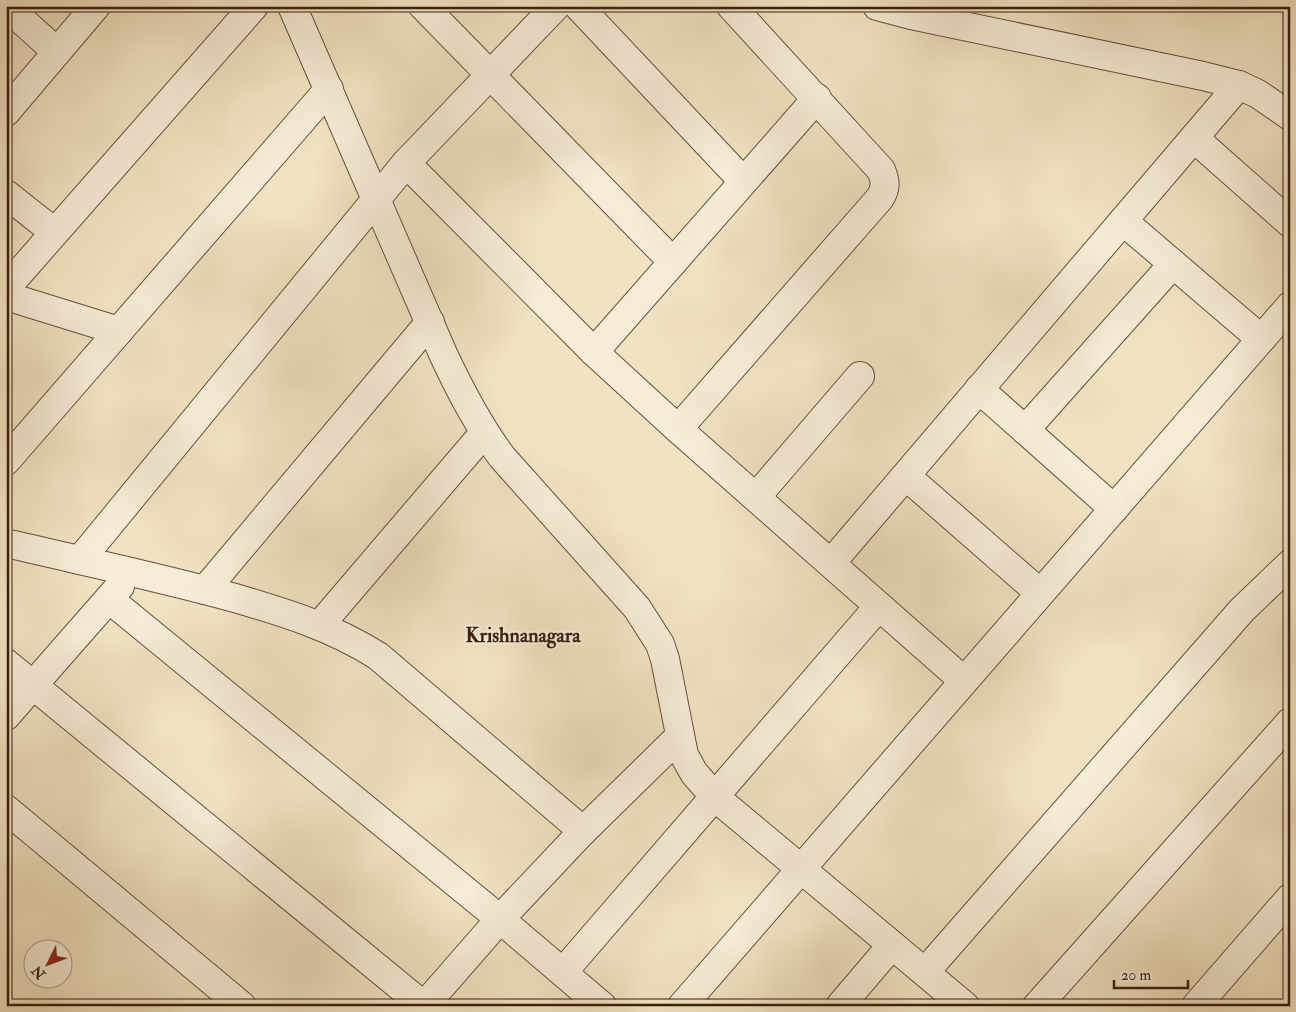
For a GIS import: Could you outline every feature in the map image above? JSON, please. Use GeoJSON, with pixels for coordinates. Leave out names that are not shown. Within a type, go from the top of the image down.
{"type":"FeatureCollection","features":[{"type":"Feature","properties":{"kind":"street"},"geometry":{"type":"LineString","coordinates":[[6,6],[57,52]]}},
{"type":"Feature","properties":{"kind":"street"},"geometry":{"type":"LineString","coordinates":[[6,112],[96,6]]}},
{"type":"Feature","properties":{"kind":"street"},"geometry":{"type":"LineString","coordinates":[[292,6],[375,200],[464,398],[484,433],[502,457],[637,608],[660,644],[665,659],[684,754],[694,773],[715,798],[965,1006]]}},
{"type":"Feature","properties":{"kind":"street"},"geometry":{"type":"LineString","coordinates":[[423,6],[673,262]]}},
{"type":"Feature","properties":{"kind":"street"},"geometry":{"type":"LineString","coordinates":[[80,560],[406,163],[556,6]]}},
{"type":"Feature","properties":{"kind":"street"},"geometry":{"type":"LineString","coordinates":[[578,6],[743,182]]}},
{"type":"Feature","properties":{"kind":"street"},"geometry":{"type":"LineString","coordinates":[[678,429],[880,198],[885,189],[885,180],[881,170],[731,6]]}},
{"type":"Feature","properties":{"kind":"street"},"geometry":{"type":"LineString","coordinates":[[878,6],[911,15],[1239,85],[1258,94],[1290,116]]}},
{"type":"Feature","properties":{"kind":"street"},"geometry":{"type":"LineString","coordinates":[[6,288],[253,7]]}},
{"type":"Feature","properties":{"kind":"street"},"geometry":{"type":"LineString","coordinates":[[831,563],[1239,85]]}},
{"type":"Feature","properties":{"kind":"street"},"geometry":{"type":"LineString","coordinates":[[6,461],[329,89]]}},
{"type":"Feature","properties":{"kind":"street"},"geometry":{"type":"LineString","coordinates":[[594,352],[817,98]]}},
{"type":"Feature","properties":{"kind":"street"},"geometry":{"type":"LineString","coordinates":[[1194,138],[1290,222]]}},
{"type":"Feature","properties":{"kind":"street"},"geometry":{"type":"LineString","coordinates":[[406,163],[594,352],[678,429],[964,680]]}},
{"type":"Feature","properties":{"kind":"street"},"geometry":{"type":"LineString","coordinates":[[6,194],[54,232]]}},
{"type":"Feature","properties":{"kind":"street"},"geometry":{"type":"LineString","coordinates":[[1123,221],[1261,339]]}},
{"type":"Feature","properties":{"kind":"street"},"geometry":{"type":"LineString","coordinates":[[1025,430],[1173,264]]}},
{"type":"Feature","properties":{"kind":"street"},"geometry":{"type":"LineString","coordinates":[[6,296],[119,331]]}},
{"type":"Feature","properties":{"kind":"street"},"geometry":{"type":"LineString","coordinates":[[682,1006],[1290,306]]}},
{"type":"Feature","properties":{"kind":"street"},"geometry":{"type":"LineString","coordinates":[[205,590],[430,322]]}},
{"type":"Feature","properties":{"kind":"street"},"geometry":{"type":"LineString","coordinates":[[756,497],[860,376]]}},
{"type":"Feature","properties":{"kind":"street"},"geometry":{"type":"LineString","coordinates":[[979,389],[1114,509]]}},
{"type":"Feature","properties":{"kind":"street"},"geometry":{"type":"LineString","coordinates":[[320,625],[484,433]]}},
{"type":"Feature","properties":{"kind":"street"},"geometry":{"type":"LineString","coordinates":[[906,476],[1040,593]]}},
{"type":"Feature","properties":{"kind":"street"},"geometry":{"type":"LineString","coordinates":[[6,543],[205,590],[320,625],[354,641],[378,656],[583,831]]}},
{"type":"Feature","properties":{"kind":"street"},"geometry":{"type":"LineString","coordinates":[[925,972],[1242,610],[1290,564]]}},
{"type":"Feature","properties":{"kind":"street"},"geometry":{"type":"LineString","coordinates":[[6,716],[132,572]]}},
{"type":"Feature","properties":{"kind":"street"},"geometry":{"type":"LineString","coordinates":[[109,599],[500,919],[602,1006]]}},
{"type":"Feature","properties":{"kind":"street"},"geometry":{"type":"LineString","coordinates":[[562,972],[715,798],[879,606]]}},
{"type":"Feature","properties":{"kind":"street"},"geometry":{"type":"LineString","coordinates":[[6,663],[424,1006],[500,919],[583,831],[680,736]]}},
{"type":"Feature","properties":{"kind":"street"},"geometry":{"type":"LineString","coordinates":[[1037,1006],[1290,722]]}},
{"type":"Feature","properties":{"kind":"street"},"geometry":{"type":"LineString","coordinates":[[6,809],[242,1006]]}},
{"type":"Feature","properties":{"kind":"street"},"geometry":{"type":"LineString","coordinates":[[1196,1006],[1290,898]]}},
{"type":"Feature","properties":{"kind":"street"},"geometry":{"type":"LineString","coordinates":[[840,1006],[892,945]]}},
{"type":"Feature","properties":{"kind":"district","name":"Krishnanagara"},"geometry":{"type":"Point","coordinates":[523,635]}}]}
